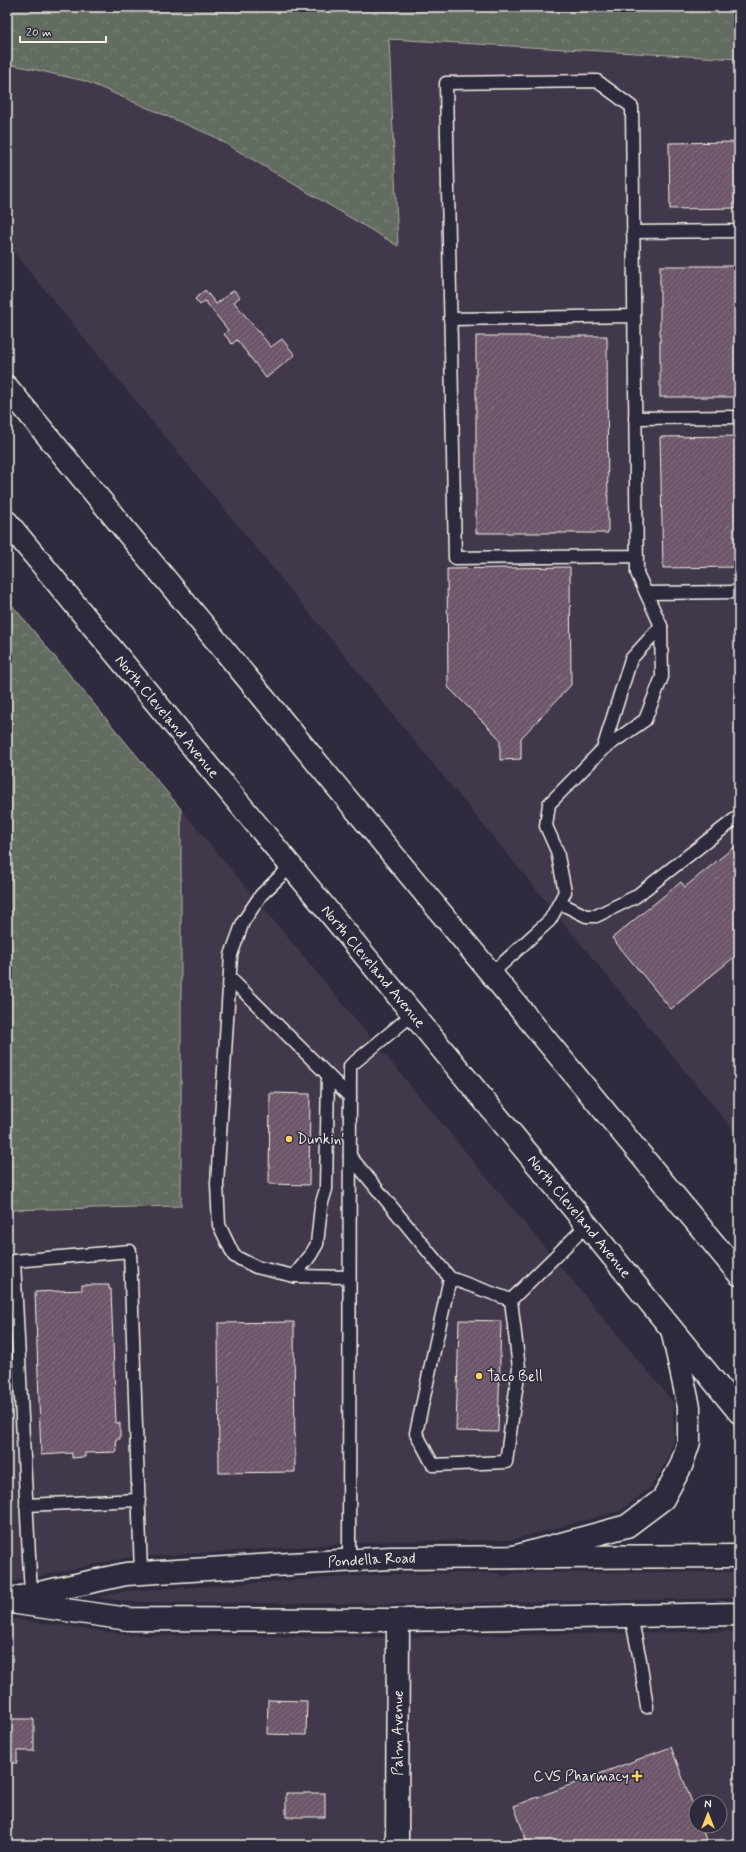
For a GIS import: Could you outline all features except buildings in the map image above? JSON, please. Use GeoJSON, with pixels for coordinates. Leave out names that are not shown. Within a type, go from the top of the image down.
{"type":"FeatureCollection","features":[{"type":"Feature","properties":{"kind":"main road"},"geometry":{"type":"LineString","coordinates":[[7,387],[739,1274]]}},
{"type":"Feature","properties":{"kind":"main road","name":"North Cleveland Avenue"},"geometry":{"type":"LineString","coordinates":[[7,522],[672,1328],[739,1412]]}},
{"type":"Feature","properties":{"kind":"main road"},"geometry":{"type":"LineString","coordinates":[[513,1557],[627,1526],[663,1499],[681,1466],[689,1442],[689,1407],[672,1328]]}},
{"type":"Feature","properties":{"kind":"main road","name":"Pondella Road"},"geometry":{"type":"LineString","coordinates":[[7,1601],[126,1574],[349,1560],[390,1558],[739,1556]]}},
{"type":"Feature","properties":{"kind":"main road","name":"Pondella Road"},"geometry":{"type":"LineString","coordinates":[[7,1601],[128,1619],[398,1620],[739,1614]]}},
{"type":"Feature","properties":{"kind":"main road","name":"Palm Avenue"},"geometry":{"type":"LineString","coordinates":[[398,1620],[398,1845]]}},
{"type":"Feature","properties":{"kind":"lane"},"geometry":{"type":"LineString","coordinates":[[491,974],[550,920],[565,892],[557,851],[546,826],[549,804],[604,749],[645,720],[662,677],[661,626],[637,573],[637,556],[633,232],[632,107],[597,81],[446,83],[454,558],[637,556]]}},
{"type":"Feature","properties":{"kind":"lane"},"geometry":{"type":"LineString","coordinates":[[633,232],[739,231]]}},
{"type":"Feature","properties":{"kind":"lane"},"geometry":{"type":"LineString","coordinates":[[450,319],[634,316]]}},
{"type":"Feature","properties":{"kind":"lane"},"geometry":{"type":"LineString","coordinates":[[635,418],[739,417]]}},
{"type":"Feature","properties":{"kind":"lane"},"geometry":{"type":"LineString","coordinates":[[646,593],[739,592]]}},
{"type":"Feature","properties":{"kind":"lane"},"geometry":{"type":"LineString","coordinates":[[604,749],[631,660],[661,626]]}},
{"type":"Feature","properties":{"kind":"lane"},"geometry":{"type":"LineString","coordinates":[[560,902],[586,916],[596,916],[635,897],[739,816]]}},
{"type":"Feature","properties":{"kind":"lane"},"geometry":{"type":"LineString","coordinates":[[291,866],[261,895],[243,922],[231,955],[217,1184],[220,1225],[234,1256],[256,1267],[294,1276],[349,1277]]}},
{"type":"Feature","properties":{"kind":"lane"},"geometry":{"type":"LineString","coordinates":[[230,978],[350,1097]]}},
{"type":"Feature","properties":{"kind":"lane"},"geometry":{"type":"LineString","coordinates":[[349,1560],[350,1066],[413,1014]]}},
{"type":"Feature","properties":{"kind":"lane"},"geometry":{"type":"LineString","coordinates":[[294,1276],[310,1256],[317,1244],[321,1206],[326,1189],[328,1076]]}},
{"type":"Feature","properties":{"kind":"lane"},"geometry":{"type":"LineString","coordinates":[[350,1156],[450,1278],[511,1300]]}},
{"type":"Feature","properties":{"kind":"lane"},"geometry":{"type":"LineString","coordinates":[[511,1300],[587,1225]]}},
{"type":"Feature","properties":{"kind":"lane"},"geometry":{"type":"LineString","coordinates":[[31,1595],[14,1261],[130,1251],[141,1574]]}},
{"type":"Feature","properties":{"kind":"lane"},"geometry":{"type":"LineString","coordinates":[[450,1278],[416,1433],[433,1465],[506,1462],[519,1368],[511,1300]]}},
{"type":"Feature","properties":{"kind":"lane"},"geometry":{"type":"LineString","coordinates":[[26,1505],[138,1500]]}},
{"type":"Feature","properties":{"kind":"lane"},"geometry":{"type":"LineString","coordinates":[[631,1616],[640,1660],[647,1707]]}},
{"type":"Feature","properties":{"kind":"shaded area"},"geometry":{"type":"Polygon","coordinates":[[[389,39],[739,59],[739,1137],[7,244],[7,73],[14,65],[85,81],[213,136],[398,246],[389,39]]]}},
{"type":"Feature","properties":{"kind":"shaded area"},"geometry":{"type":"Polygon","coordinates":[[[181,809],[673,1402],[674,1439],[668,1459],[651,1487],[620,1511],[511,1540],[389,1541],[125,1558],[7,1583],[7,1210],[180,1205],[181,809]]]}},
{"type":"Feature","properties":{"kind":"shaded area"},"geometry":{"type":"Polygon","coordinates":[[[739,1572],[739,1598],[398,1604],[130,1602],[97,1597],[128,1591],[391,1574],[501,1573],[502,1577],[514,1573],[739,1572]]]}},
{"type":"Feature","properties":{"kind":"shaded area"},"geometry":{"type":"Polygon","coordinates":[[[7,1618],[128,1635],[398,1637],[739,1631],[739,1845],[7,1845],[7,1618]]]}},
{"type":"Feature","properties":{"kind":"green space"},"geometry":{"type":"Polygon","coordinates":[[[7,7],[739,7],[739,59],[389,39],[398,246],[213,136],[85,81],[14,65],[7,73],[7,7]]]}},
{"type":"Feature","properties":{"kind":"green space"},"geometry":{"type":"Polygon","coordinates":[[[7,599],[181,809],[181,1206],[7,1210],[7,599]]]}},
{"type":"Feature","properties":{"kind":"place","name":"Dunkin'"},"geometry":{"type":"Point","coordinates":[289,1139]}},
{"type":"Feature","properties":{"kind":"place","name":"Taco Bell"},"geometry":{"type":"Point","coordinates":[479,1376]}},
{"type":"Feature","properties":{"kind":"place","name":"CVS Pharmacy"},"geometry":{"type":"Point","coordinates":[637,1776]}}]}
